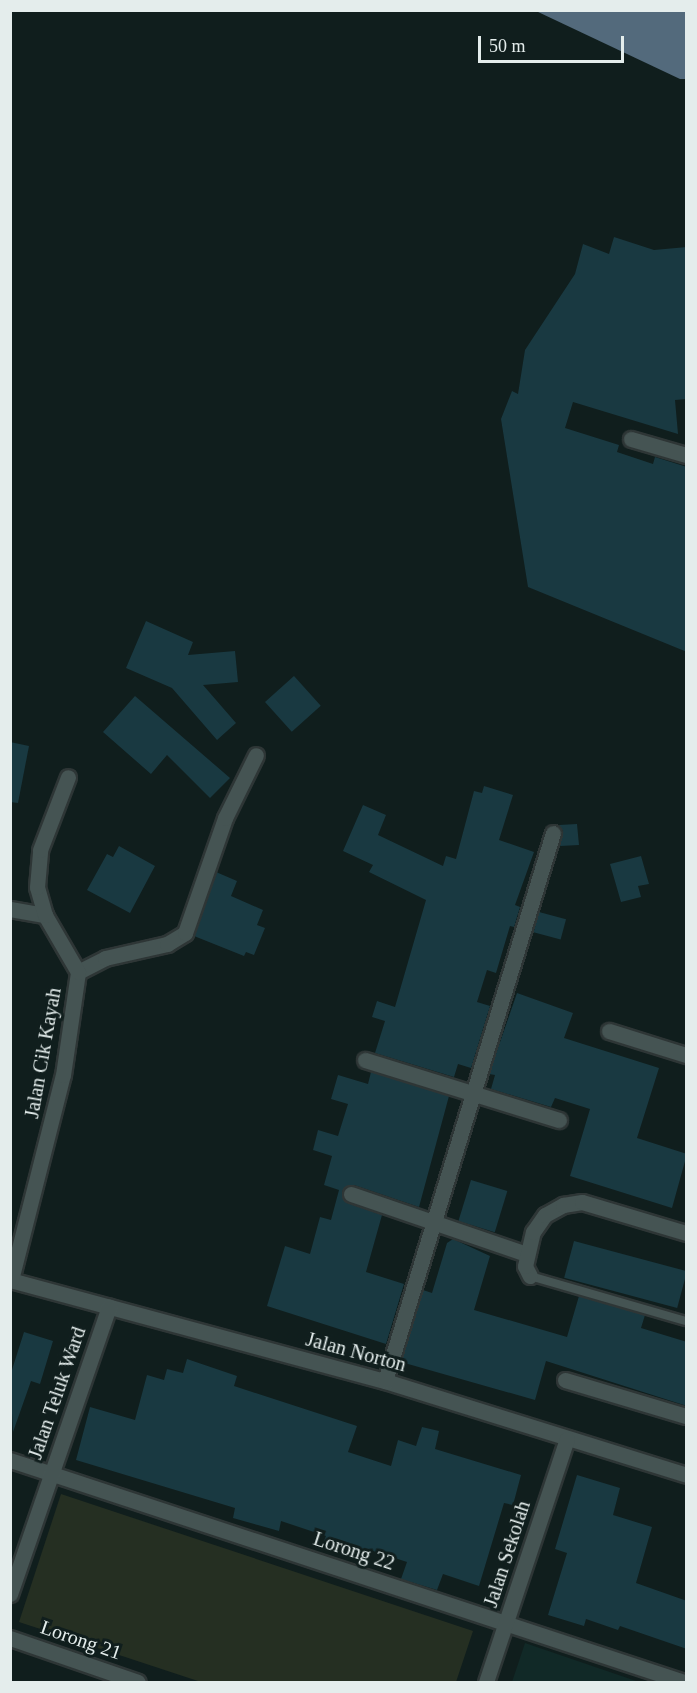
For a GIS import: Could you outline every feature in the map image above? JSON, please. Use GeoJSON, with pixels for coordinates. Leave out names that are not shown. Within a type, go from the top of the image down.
{"type":"FeatureCollection","features":[{"type":"Feature","properties":{"kind":"street"},"geometry":{"type":"LineString","coordinates":[[631,439],[687,455]]}},
{"type":"Feature","properties":{"kind":"street","name":"Jalan Cik Kayah"},"geometry":{"type":"LineString","coordinates":[[78,972],[105,958],[167,945],[185,933],[225,818],[256,755]]}},
{"type":"Feature","properties":{"kind":"street","name":"Jalan Cik Kayah"},"geometry":{"type":"LineString","coordinates":[[11,1280],[63,1075],[78,972],[45,915],[37,887],[40,850],[68,777]]}},
{"type":"Feature","properties":{"kind":"street"},"geometry":{"type":"LineString","coordinates":[[385,1381],[476,1095],[553,833]]}},
{"type":"Feature","properties":{"kind":"street"},"geometry":{"type":"LineString","coordinates":[[10,909],[45,915]]}},
{"type":"Feature","properties":{"kind":"street"},"geometry":{"type":"LineString","coordinates":[[609,1031],[687,1055]]}},
{"type":"Feature","properties":{"kind":"street"},"geometry":{"type":"LineString","coordinates":[[365,1060],[559,1119]]}},
{"type":"Feature","properties":{"kind":"street"},"geometry":{"type":"LineString","coordinates":[[351,1194],[526,1254]]}},
{"type":"Feature","properties":{"kind":"street"},"geometry":{"type":"LineString","coordinates":[[530,1276],[526,1254],[545,1215],[582,1202],[687,1233]]}},
{"type":"Feature","properties":{"kind":"street","name":"Jalan Norton"},"geometry":{"type":"LineString","coordinates":[[11,1280],[385,1381],[687,1476]]}},
{"type":"Feature","properties":{"kind":"street","name":"Jalan Teluk Ward"},"geometry":{"type":"LineString","coordinates":[[10,1594],[109,1307]]}},
{"type":"Feature","properties":{"kind":"street"},"geometry":{"type":"LineString","coordinates":[[565,1380],[687,1416]]}},
{"type":"Feature","properties":{"kind":"street","name":"Jalan Sekolah"},"geometry":{"type":"LineString","coordinates":[[486,1683],[567,1439]]}},
{"type":"Feature","properties":{"kind":"street","name":"Lorong 22"},"geometry":{"type":"LineString","coordinates":[[10,1460],[684,1683]]}},
{"type":"Feature","properties":{"kind":"street","name":"Lorong 21"},"geometry":{"type":"LineString","coordinates":[[10,1638],[138,1683]]}},
{"type":"Feature","properties":{"kind":"lane"},"geometry":{"type":"LineString","coordinates":[[530,1276],[687,1321]]}},
{"type":"Feature","properties":{"kind":"shaded area"},"geometry":{"type":"Polygon","coordinates":[[[536,11],[686,11],[686,79],[680,79],[536,11]]]}},
{"type":"Feature","properties":{"kind":"shaded area"},"geometry":{"type":"Polygon","coordinates":[[[525,1643],[639,1682],[512,1682],[525,1643]]]}},
{"type":"Feature","properties":{"kind":"green space"},"geometry":{"type":"Polygon","coordinates":[[[61,1494],[473,1631],[456,1682],[201,1682],[19,1622],[61,1494]]]}},
{"type":"Feature","properties":{"kind":"building"},"geometry":{"type":"Polygon","coordinates":[[[614,237],[654,250],[687,247],[687,399],[675,400],[678,434],[573,402],[565,428],[619,445],[617,452],[653,464],[655,457],[687,467],[687,652],[528,587],[501,419],[512,391],[518,394],[525,350],[575,274],[583,244],[609,254],[614,237]]]}},
{"type":"Feature","properties":{"kind":"building"},"geometry":{"type":"Polygon","coordinates":[[[146,621],[193,642],[188,655],[235,651],[238,682],[203,685],[236,723],[217,740],[172,688],[126,668],[146,621]]]}},
{"type":"Feature","properties":{"kind":"building"},"geometry":{"type":"Polygon","coordinates":[[[294,676],[321,706],[292,732],[265,702],[294,676]]]}},
{"type":"Feature","properties":{"kind":"building"},"geometry":{"type":"Polygon","coordinates":[[[135,696],[230,778],[210,798],[167,755],[151,774],[103,732],[135,696]]]}},
{"type":"Feature","properties":{"kind":"building"},"geometry":{"type":"Polygon","coordinates":[[[10,742],[29,746],[18,803],[10,802],[10,742]]]}},
{"type":"Feature","properties":{"kind":"building"},"geometry":{"type":"Polygon","coordinates":[[[484,786],[513,795],[499,840],[534,852],[515,905],[520,907],[514,927],[510,926],[496,973],[487,970],[477,1002],[490,1006],[471,1068],[458,1064],[454,1077],[375,1053],[385,1021],[372,1017],[377,1001],[395,1007],[426,900],[369,872],[373,865],[343,851],[363,805],[386,815],[378,835],[443,866],[446,856],[456,859],[474,791],[482,793],[484,786]]]}},
{"type":"Feature","properties":{"kind":"building"},"geometry":{"type":"Polygon","coordinates":[[[577,824],[579,845],[560,846],[563,831],[559,825],[577,824]]]}},
{"type":"Feature","properties":{"kind":"building"},"geometry":{"type":"Polygon","coordinates":[[[119,846],[155,866],[130,913],[87,890],[107,854],[113,857],[119,846]]]}},
{"type":"Feature","properties":{"kind":"building"},"geometry":{"type":"Polygon","coordinates":[[[641,856],[649,884],[638,886],[641,897],[621,902],[610,864],[641,856]]]}},
{"type":"Feature","properties":{"kind":"building"},"geometry":{"type":"Polygon","coordinates":[[[216,872],[237,881],[231,896],[263,910],[257,925],[265,928],[254,955],[246,952],[244,956],[194,936],[216,872]]]}},
{"type":"Feature","properties":{"kind":"building"},"geometry":{"type":"Polygon","coordinates":[[[539,912],[566,919],[561,940],[534,932],[539,912]]]}},
{"type":"Feature","properties":{"kind":"building"},"geometry":{"type":"Polygon","coordinates":[[[517,993],[573,1013],[564,1038],[659,1068],[637,1138],[687,1154],[672,1208],[570,1176],[590,1109],[555,1098],[551,1107],[491,1089],[495,1075],[489,1074],[517,993]]]}},
{"type":"Feature","properties":{"kind":"building"},"geometry":{"type":"Polygon","coordinates":[[[371,1072],[449,1096],[419,1207],[354,1185],[342,1191],[347,1203],[382,1215],[366,1272],[404,1284],[386,1344],[267,1306],[285,1246],[310,1254],[320,1217],[331,1220],[339,1190],[324,1185],[332,1156],[313,1150],[318,1130],[338,1136],[348,1104],[331,1099],[338,1075],[368,1084],[371,1072]]]}},
{"type":"Feature","properties":{"kind":"building"},"geometry":{"type":"Polygon","coordinates":[[[471,1180],[507,1191],[495,1232],[458,1221],[471,1180]]]}},
{"type":"Feature","properties":{"kind":"building"},"geometry":{"type":"Polygon","coordinates":[[[453,1239],[490,1256],[474,1310],[567,1337],[579,1296],[645,1315],[641,1328],[687,1342],[687,1406],[546,1361],[535,1400],[401,1362],[423,1290],[432,1293],[447,1243],[453,1239]]]}},
{"type":"Feature","properties":{"kind":"building"},"geometry":{"type":"Polygon","coordinates":[[[574,1241],[686,1271],[677,1308],[564,1278],[574,1241]]]}},
{"type":"Feature","properties":{"kind":"building"},"geometry":{"type":"Polygon","coordinates":[[[24,1332],[53,1341],[40,1384],[31,1381],[13,1432],[10,1376],[24,1332]]]}},
{"type":"Feature","properties":{"kind":"building"},"geometry":{"type":"Polygon","coordinates":[[[187,1359],[237,1376],[234,1386],[357,1426],[348,1452],[391,1466],[398,1440],[416,1446],[422,1427],[439,1431],[435,1449],[521,1475],[513,1505],[504,1503],[479,1586],[443,1574],[437,1590],[401,1579],[407,1562],[364,1548],[361,1556],[323,1543],[326,1536],[281,1521],[279,1531],[233,1518],[235,1508],[76,1460],[90,1407],[135,1420],[147,1375],[164,1380],[167,1369],[183,1373],[187,1359]]]}},
{"type":"Feature","properties":{"kind":"building"},"geometry":{"type":"Polygon","coordinates":[[[577,1475],[620,1488],[613,1515],[652,1527],[636,1583],[687,1601],[687,1649],[620,1626],[618,1630],[586,1619],[584,1626],[548,1615],[567,1553],[555,1549],[577,1475]]]}}]}
